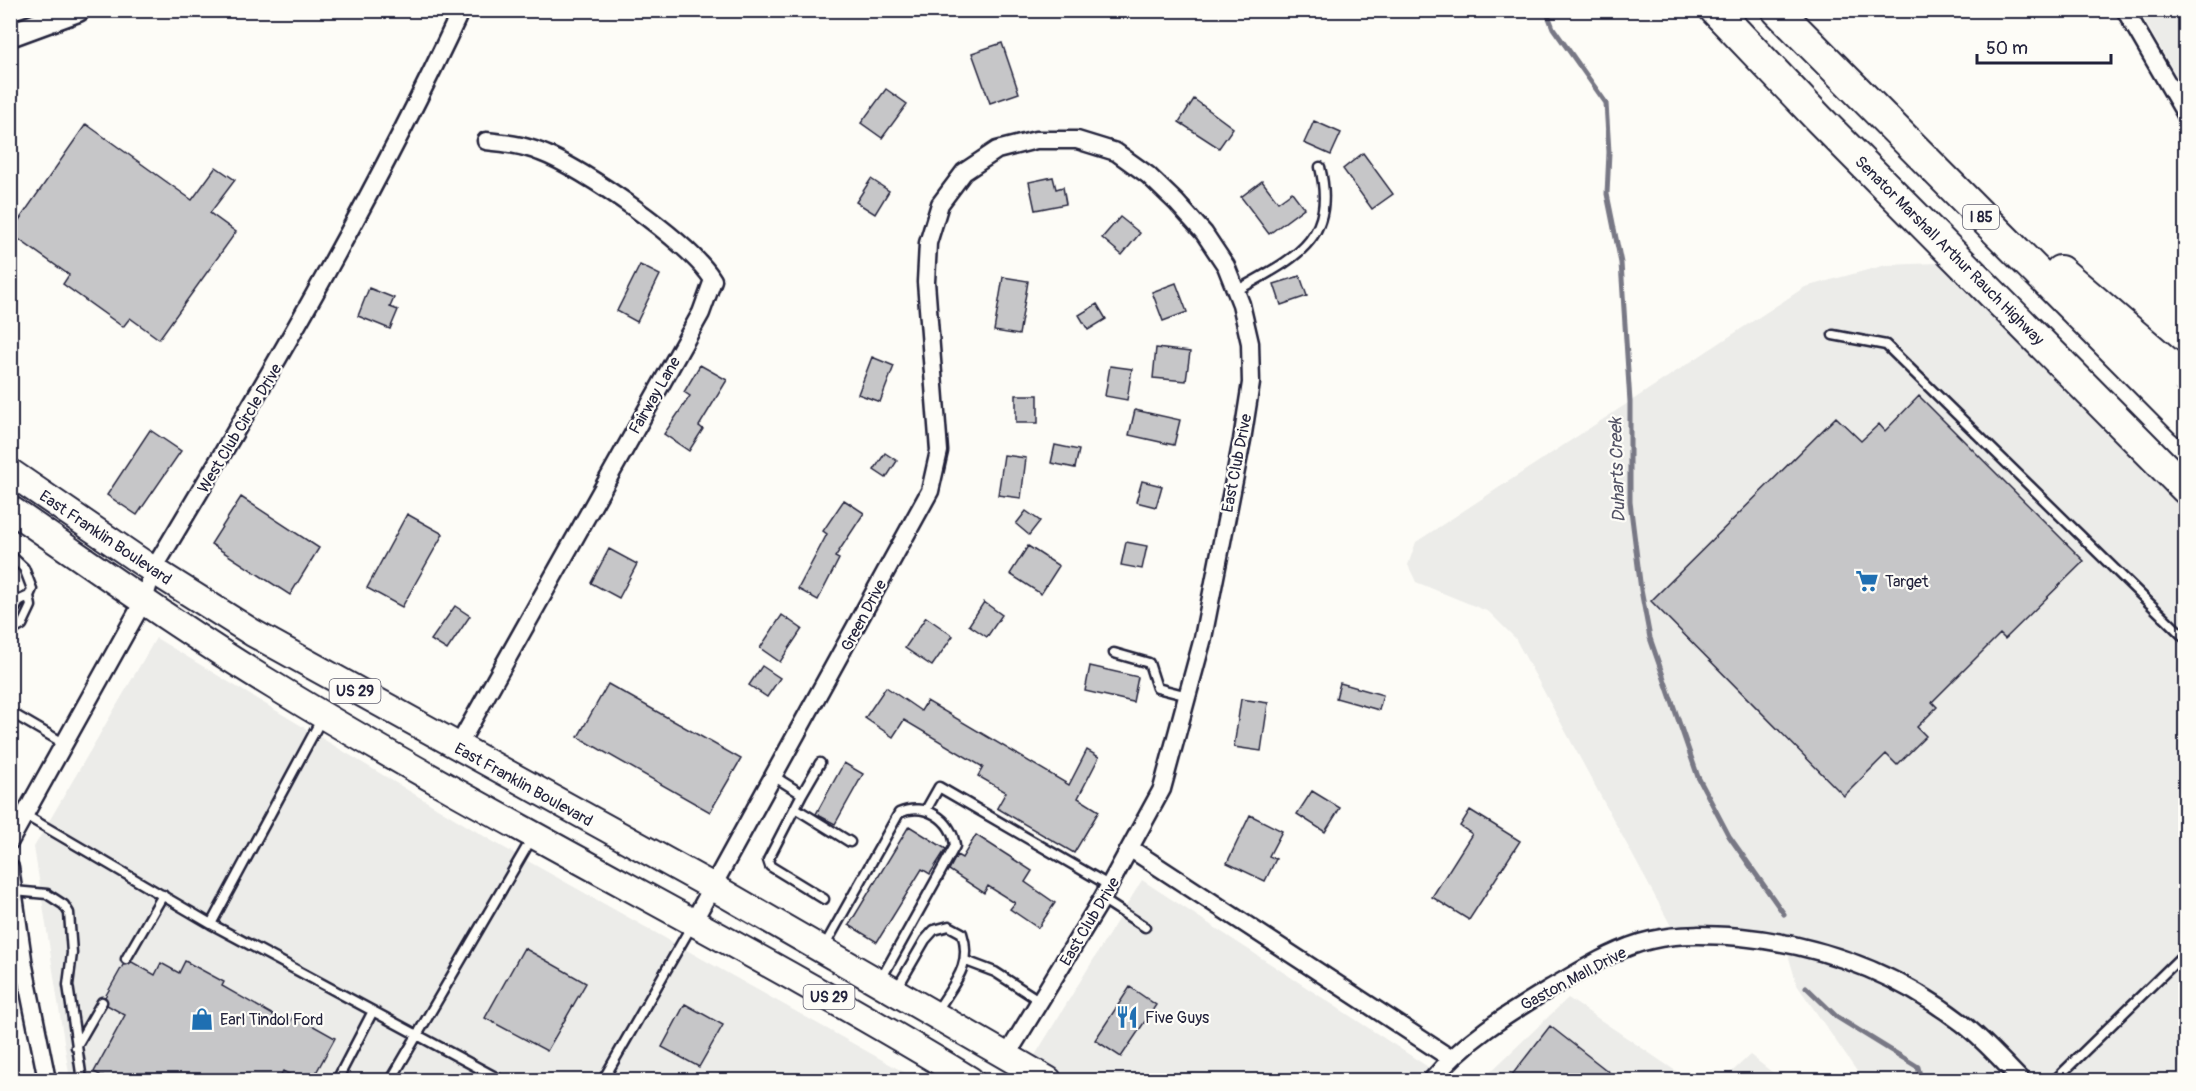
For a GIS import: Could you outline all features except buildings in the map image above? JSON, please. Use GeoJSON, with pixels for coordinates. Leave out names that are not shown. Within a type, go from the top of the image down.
{"type":"FeatureCollection","features":[{"type":"Feature","properties":{"kind":"highway","name":"Senator Marshall Arthur Rauch Highway"},"geometry":{"type":"LineString","coordinates":[[1715,10],[1819,119],[2186,489]]}},
{"type":"Feature","properties":{"kind":"highway","name":"I 85"},"geometry":{"type":"LineString","coordinates":[[1777,10],[2186,422]]}},
{"type":"Feature","properties":{"kind":"highway"},"geometry":{"type":"LineString","coordinates":[[1901,137],[2186,379]]}},
{"type":"Feature","properties":{"kind":"main road"},"geometry":{"type":"LineString","coordinates":[[10,35],[78,10]]}},
{"type":"Feature","properties":{"kind":"main road","name":"East Franklin Boulevard"},"geometry":{"type":"LineString","coordinates":[[10,472],[153,570],[253,633],[457,748],[715,888],[1048,1080]]}},
{"type":"Feature","properties":{"kind":"main road","name":"East Franklin Boulevard"},"geometry":{"type":"LineString","coordinates":[[10,509],[198,638],[323,715],[534,835],[871,1020],[970,1080]]}},
{"type":"Feature","properties":{"kind":"street","name":"West Club Circle Drive"},"geometry":{"type":"LineString","coordinates":[[10,841],[144,600],[153,570],[276,367],[348,236],[461,10]]}},
{"type":"Feature","properties":{"kind":"street"},"geometry":{"type":"LineString","coordinates":[[2125,10],[2186,116]]}},
{"type":"Feature","properties":{"kind":"street","name":"East Club Drive"},"geometry":{"type":"LineString","coordinates":[[926,282],[928,243],[940,204],[964,172],[997,150],[1036,140],[1077,140],[1116,152],[1148,175],[1204,233],[1226,266],[1236,291],[1250,343],[1251,383],[1242,440],[1189,696],[1162,789],[1106,892],[1007,1055]]}},
{"type":"Feature","properties":{"kind":"street","name":"Fairway Lane"},"geometry":{"type":"LineString","coordinates":[[457,748],[701,313],[713,280],[705,266],[682,246],[574,167],[540,152],[512,144],[486,141]]}},
{"type":"Feature","properties":{"kind":"street","name":"Green Drive"},"geometry":{"type":"LineString","coordinates":[[693,922],[715,888],[930,491],[939,451],[939,425],[926,282]]}},
{"type":"Feature","properties":{"kind":"street"},"geometry":{"type":"LineString","coordinates":[[1131,849],[1450,1058]]}},
{"type":"Feature","properties":{"kind":"street"},"geometry":{"type":"LineString","coordinates":[[10,868],[24,966],[47,1080]]}},
{"type":"Feature","properties":{"kind":"street","name":"Gaston Mall Drive"},"geometry":{"type":"LineString","coordinates":[[1432,1080],[1450,1058],[1512,1011],[1607,957],[1651,940],[1711,935],[1784,941],[1838,956],[1888,978],[1963,1024],[2021,1080]]}},
{"type":"Feature","properties":{"kind":"lane"},"geometry":{"type":"LineString","coordinates":[[1236,291],[1301,252],[1317,233],[1324,214],[1326,191],[1320,167]]}},
{"type":"Feature","properties":{"kind":"lane"},"geometry":{"type":"LineString","coordinates":[[1833,335],[1886,345],[2186,639]]}},
{"type":"Feature","properties":{"kind":"lane"},"geometry":{"type":"LineString","coordinates":[[10,555],[30,578],[32,589],[29,596],[31,606],[22,625],[11,628]]}},
{"type":"Feature","properties":{"kind":"lane"},"geometry":{"type":"LineString","coordinates":[[10,617],[20,600],[29,596]]}},
{"type":"Feature","properties":{"kind":"lane"},"geometry":{"type":"LineString","coordinates":[[1114,653],[1149,663],[1156,688],[1189,696]]}},
{"type":"Feature","properties":{"kind":"lane"},"geometry":{"type":"LineString","coordinates":[[10,712],[65,744]]}},
{"type":"Feature","properties":{"kind":"lane"},"geometry":{"type":"LineString","coordinates":[[211,924],[323,715]]}},
{"type":"Feature","properties":{"kind":"lane"},"geometry":{"type":"LineString","coordinates":[[820,763],[768,860],[770,866],[824,899]]}},
{"type":"Feature","properties":{"kind":"lane"},"geometry":{"type":"LineString","coordinates":[[775,777],[802,794]]}},
{"type":"Feature","properties":{"kind":"lane"},"geometry":{"type":"LineString","coordinates":[[926,810],[939,787],[1106,892],[1145,927]]}},
{"type":"Feature","properties":{"kind":"lane"},"geometry":{"type":"LineString","coordinates":[[795,808],[850,842]]}},
{"type":"Feature","properties":{"kind":"lane"},"geometry":{"type":"LineString","coordinates":[[822,950],[899,813],[911,808],[926,810],[944,822],[953,835],[955,846],[887,987]]}},
{"type":"Feature","properties":{"kind":"lane"},"geometry":{"type":"LineString","coordinates":[[25,815],[211,924],[501,1080]]}},
{"type":"Feature","properties":{"kind":"lane"},"geometry":{"type":"LineString","coordinates":[[391,1080],[534,835]]}},
{"type":"Feature","properties":{"kind":"lane"},"geometry":{"type":"LineString","coordinates":[[14,891],[47,894],[64,905],[69,913],[72,953],[68,985],[82,1080]]}},
{"type":"Feature","properties":{"kind":"lane"},"geometry":{"type":"LineString","coordinates":[[126,959],[163,895]]}},
{"type":"Feature","properties":{"kind":"lane"},"geometry":{"type":"LineString","coordinates":[[603,1080],[693,922]]}},
{"type":"Feature","properties":{"kind":"lane"},"geometry":{"type":"LineString","coordinates":[[887,987],[934,930],[949,926],[962,933],[966,946],[966,961],[935,1014]]}},
{"type":"Feature","properties":{"kind":"lane"},"geometry":{"type":"LineString","coordinates":[[2055,1080],[2186,952]]}},
{"type":"Feature","properties":{"kind":"lane"},"geometry":{"type":"LineString","coordinates":[[966,961],[995,972],[1040,1001]]}},
{"type":"Feature","properties":{"kind":"lane"},"geometry":{"type":"LineString","coordinates":[[76,1048],[102,1002]]}},
{"type":"Feature","properties":{"kind":"lane"},"geometry":{"type":"LineString","coordinates":[[337,1080],[373,1011]]}},
{"type":"Feature","properties":{"kind":"shaded area"},"geometry":{"type":"Polygon","coordinates":[[[2139,11],[2185,11],[2185,91],[2139,11]]]}},
{"type":"Feature","properties":{"kind":"shaded area"},"geometry":{"type":"Polygon","coordinates":[[[1963,262],[2185,489],[2185,1080],[1863,1080],[1797,985],[1784,941],[1677,937],[1515,638],[1489,612],[1416,582],[1408,565],[1416,542],[1805,287],[1886,265],[1963,262]]]}},
{"type":"Feature","properties":{"kind":"shaded area"},"geometry":{"type":"Polygon","coordinates":[[[156,638],[492,841],[918,1080],[70,1080],[34,847],[156,638]]]}},
{"type":"Feature","properties":{"kind":"shaded area"},"geometry":{"type":"Polygon","coordinates":[[[1142,880],[1448,1080],[1020,1080],[1142,880]]]}},
{"type":"Feature","properties":{"kind":"shaded area"},"geometry":{"type":"Polygon","coordinates":[[[1568,998],[1689,1080],[1482,1080],[1568,998]]]}},
{"type":"Feature","properties":{"kind":"shaded area"},"geometry":{"type":"Polygon","coordinates":[[[1750,1055],[1782,1080],[1723,1080],[1750,1055]]]}},
{"type":"Feature","properties":{"kind":"waterway","name":"Duharts Creek"},"geometry":{"type":"LineString","coordinates":[[1546,10],[1553,28],[1606,103],[1609,152],[1607,194],[1621,263],[1630,402],[1630,502],[1641,590],[1650,638],[1698,777],[1729,836],[1784,914]]}},
{"type":"Feature","properties":{"kind":"waterway","name":"Duharts Creek"},"geometry":{"type":"LineString","coordinates":[[1806,987],[1837,1017],[1918,1067],[1921,1080]]}},
{"type":"Feature","properties":{"kind":"place","name":"Target"},"geometry":{"type":"Point","coordinates":[1867,581]}},
{"type":"Feature","properties":{"kind":"place","name":"Five Guys"},"geometry":{"type":"Point","coordinates":[1127,1017]}},
{"type":"Feature","properties":{"kind":"place","name":"Earl Tindol Ford"},"geometry":{"type":"Point","coordinates":[202,1019]}}]}
